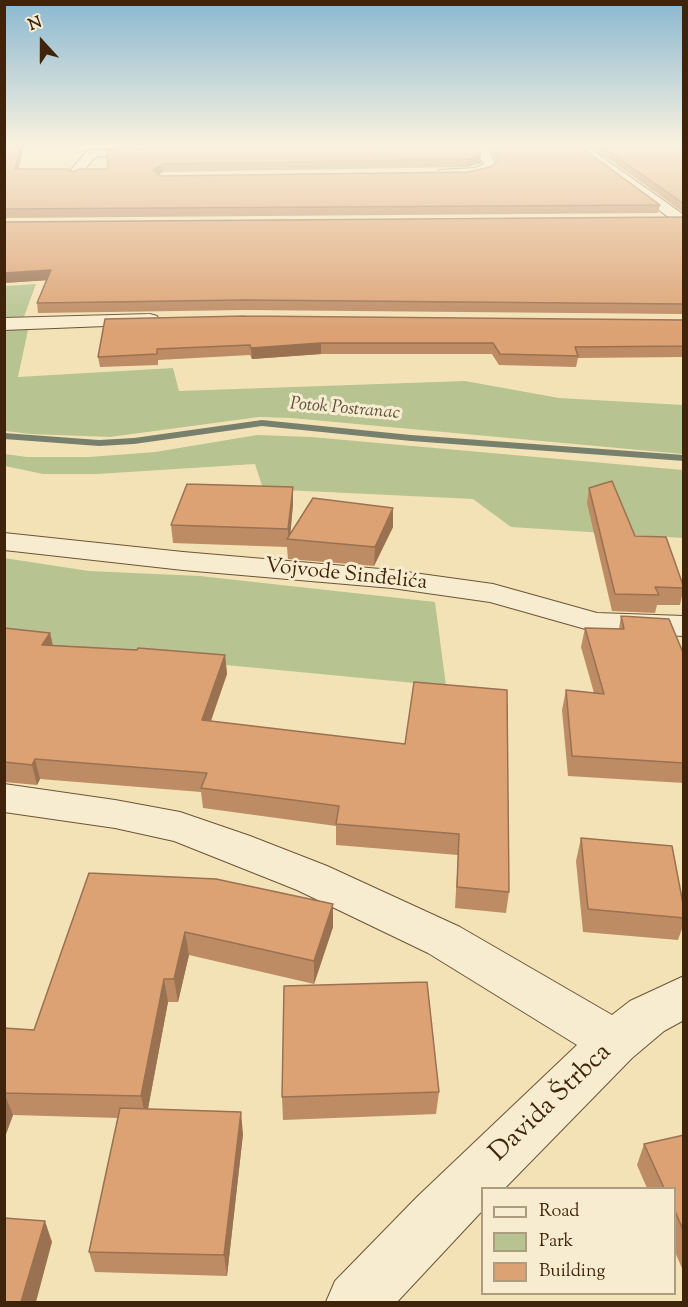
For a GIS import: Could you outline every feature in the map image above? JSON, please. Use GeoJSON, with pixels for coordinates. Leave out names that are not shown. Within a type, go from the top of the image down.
{"type":"FeatureCollection","features":[{"type":"Feature","properties":{"kind":"street"},"geometry":{"type":"LineString","coordinates":[[664,206],[682,219]]}},
{"type":"Feature","properties":{"kind":"street"},"geometry":{"type":"LineString","coordinates":[[657,219],[682,219]]}},
{"type":"Feature","properties":{"kind":"street"},"geometry":{"type":"LineString","coordinates":[[4,324],[166,320]]}},
{"type":"Feature","properties":{"kind":"street","name":"Vojvode Sinđelića"},"geometry":{"type":"LineString","coordinates":[[4,541],[183,561],[392,579],[493,593],[596,622],[684,626]]}},
{"type":"Feature","properties":{"kind":"street"},"geometry":{"type":"LineString","coordinates":[[4,798],[115,814],[180,827],[246,851],[312,878],[444,940],[615,1042]]}},
{"type":"Feature","properties":{"kind":"street","name":"Davida Štrbca"},"geometry":{"type":"LineString","coordinates":[[356,1302],[437,1217],[615,1042],[647,1016],[684,996]]}},
{"type":"Feature","properties":{"kind":"green space"},"geometry":{"type":"Polygon","coordinates":[[[36,284],[22,322],[5,322],[4,286],[36,284]]]}},
{"type":"Feature","properties":{"kind":"green space"},"geometry":{"type":"Polygon","coordinates":[[[5,330],[28,330],[18,377],[173,368],[179,391],[465,381],[559,398],[683,405],[683,454],[291,418],[259,417],[110,437],[5,431],[5,330]]]}},
{"type":"Feature","properties":{"kind":"green space"},"geometry":{"type":"Polygon","coordinates":[[[257,435],[311,437],[683,470],[683,538],[511,527],[473,499],[263,489],[255,464],[97,474],[43,474],[5,466],[5,454],[27,457],[89,457],[155,452],[257,435]]]}},
{"type":"Feature","properties":{"kind":"green space"},"geometry":{"type":"Polygon","coordinates":[[[4,558],[89,571],[200,576],[435,602],[446,686],[5,644],[4,558]]]}},
{"type":"Feature","properties":{"kind":"building"},"geometry":{"type":"Polygon","coordinates":[[[4,206],[497,206],[4,209],[4,206]]]}},
{"type":"Feature","properties":{"kind":"building"},"geometry":{"type":"Polygon","coordinates":[[[684,217],[684,304],[245,300],[37,303],[51,270],[4,273],[4,222],[684,217]]]}},
{"type":"Feature","properties":{"kind":"building"},"geometry":{"type":"Polygon","coordinates":[[[245,316],[684,320],[684,346],[575,347],[578,356],[500,354],[493,343],[321,343],[251,348],[250,345],[157,349],[157,354],[98,357],[105,319],[245,316]]]}},
{"type":"Feature","properties":{"kind":"building"},"geometry":{"type":"Polygon","coordinates":[[[612,481],[635,536],[666,537],[684,588],[655,587],[659,595],[615,594],[589,488],[612,481]]]}},
{"type":"Feature","properties":{"kind":"building"},"geometry":{"type":"Polygon","coordinates":[[[187,484],[293,487],[288,529],[171,525],[187,484]]]}},
{"type":"Feature","properties":{"kind":"building"},"geometry":{"type":"Polygon","coordinates":[[[313,498],[393,508],[375,547],[287,539],[313,498]]]}},
{"type":"Feature","properties":{"kind":"building"},"geometry":{"type":"Polygon","coordinates":[[[621,616],[669,619],[684,655],[684,763],[572,756],[566,690],[604,694],[585,628],[624,629],[621,616]]]}},
{"type":"Feature","properties":{"kind":"building"},"geometry":{"type":"Polygon","coordinates":[[[4,628],[50,633],[42,645],[137,650],[138,648],[225,655],[202,720],[405,744],[414,682],[507,690],[509,892],[457,887],[459,834],[336,824],[339,806],[201,788],[207,773],[35,759],[32,765],[4,762],[4,628]]]}},
{"type":"Feature","properties":{"kind":"building"},"geometry":{"type":"Polygon","coordinates":[[[581,838],[672,846],[684,918],[588,909],[581,838]]]}},
{"type":"Feature","properties":{"kind":"building"},"geometry":{"type":"Polygon","coordinates":[[[89,873],[216,879],[333,904],[314,961],[185,932],[174,979],[164,979],[141,1096],[4,1093],[4,1028],[34,1030],[89,873]]]}},
{"type":"Feature","properties":{"kind":"building"},"geometry":{"type":"Polygon","coordinates":[[[427,982],[439,1092],[282,1097],[284,986],[427,982]]]}},
{"type":"Feature","properties":{"kind":"building"},"geometry":{"type":"Polygon","coordinates":[[[120,1108],[241,1112],[224,1255],[89,1252],[120,1108]]]}},
{"type":"Feature","properties":{"kind":"building"},"geometry":{"type":"Polygon","coordinates":[[[684,1135],[684,1232],[676,1213],[676,1187],[664,1187],[644,1144],[684,1135]]]}},
{"type":"Feature","properties":{"kind":"building"},"geometry":{"type":"Polygon","coordinates":[[[4,1218],[45,1221],[21,1302],[4,1302],[4,1218]]]}},
{"type":"Feature","properties":{"kind":"waterway","name":"Potok Postranac"},"geometry":{"type":"LineString","coordinates":[[4,436],[99,443],[134,441],[262,423],[411,438],[684,458]]}}]}
